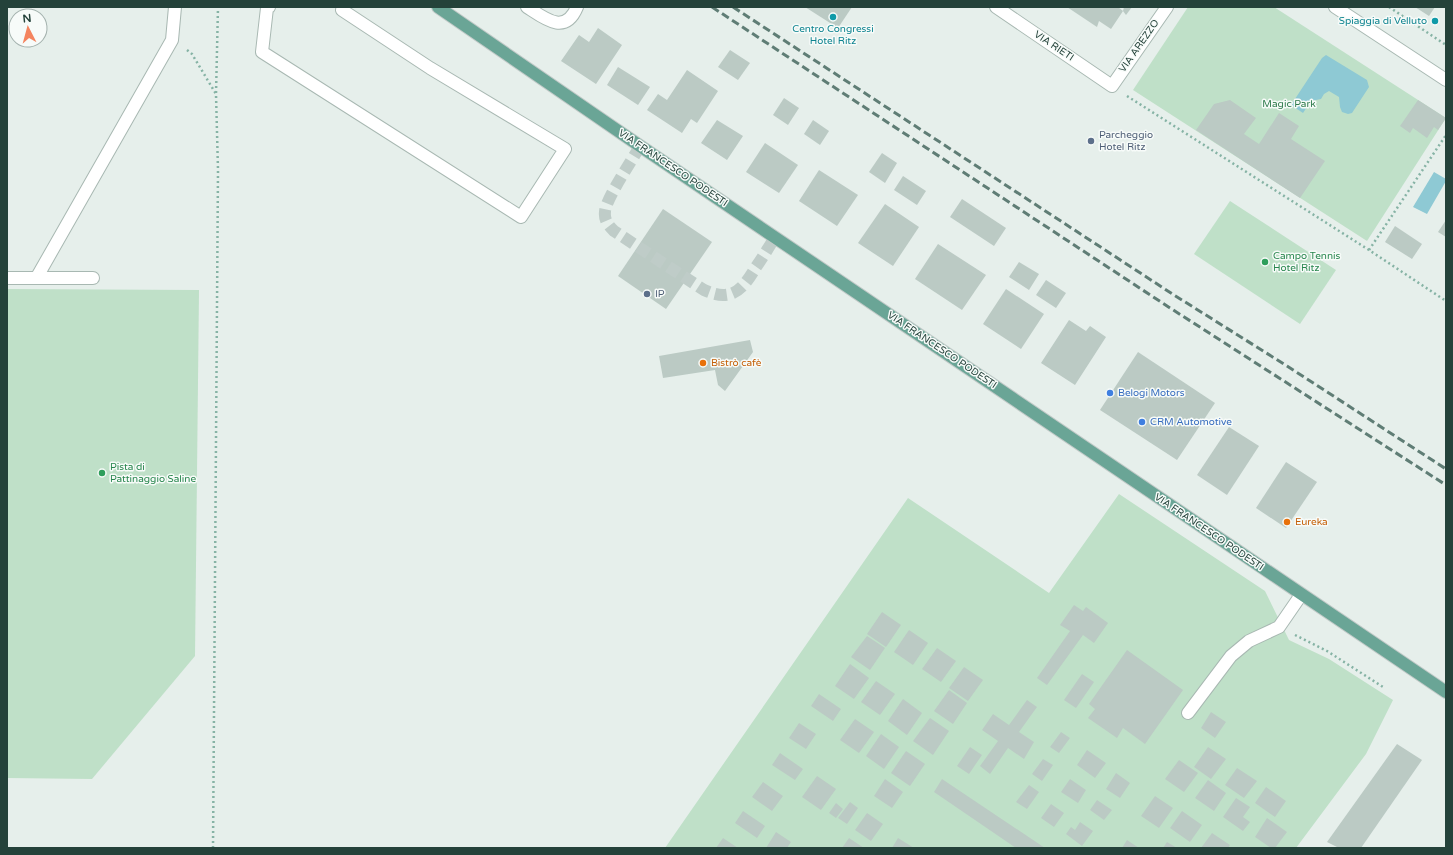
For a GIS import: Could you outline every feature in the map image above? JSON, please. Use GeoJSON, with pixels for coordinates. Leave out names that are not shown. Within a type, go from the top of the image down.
{"type":"FeatureCollection","features":[{"type":"Feature","properties":{"kind":"main road","name":"VIA FRANCESCO PODESTI"},"geometry":{"type":"LineString","coordinates":[[438,7],[640,146],[1446,692]]}},
{"type":"Feature","properties":{"kind":"street"},"geometry":{"type":"LineString","coordinates":[[37,277],[172,40],[175,7]]}},
{"type":"Feature","properties":{"kind":"street"},"geometry":{"type":"LineString","coordinates":[[269,7],[267,8],[262,52],[521,217],[565,148],[430,68],[341,8]]}},
{"type":"Feature","properties":{"kind":"street"},"geometry":{"type":"LineString","coordinates":[[527,7],[550,22],[556,23],[569,19],[577,7]]}},
{"type":"Feature","properties":{"kind":"street","name":"VIA RIETI"},"geometry":{"type":"LineString","coordinates":[[996,7],[1112,86]]}},
{"type":"Feature","properties":{"kind":"street","name":"VIA AREZZO"},"geometry":{"type":"LineString","coordinates":[[1112,86],[1167,7]]}},
{"type":"Feature","properties":{"kind":"street"},"geometry":{"type":"LineString","coordinates":[[1335,7],[1446,80]]}},
{"type":"Feature","properties":{"kind":"street"},"geometry":{"type":"LineString","coordinates":[[7,278],[93,278]]}},
{"type":"Feature","properties":{"kind":"street"},"geometry":{"type":"LineString","coordinates":[[1188,713],[1231,656],[1249,641],[1279,627],[1301,595]]}},
{"type":"Feature","properties":{"kind":"path"},"geometry":{"type":"LineString","coordinates":[[212,848],[218,178],[216,94],[218,7]]}},
{"type":"Feature","properties":{"kind":"path"},"geometry":{"type":"LineString","coordinates":[[1389,7],[1446,44]]}},
{"type":"Feature","properties":{"kind":"path"},"geometry":{"type":"LineString","coordinates":[[172,40],[192,54],[216,94]]}},
{"type":"Feature","properties":{"kind":"path"},"geometry":{"type":"LineString","coordinates":[[1112,86],[1369,250],[1446,301]]}},
{"type":"Feature","properties":{"kind":"path"},"geometry":{"type":"LineString","coordinates":[[1369,250],[1446,135]]}},
{"type":"Feature","properties":{"kind":"path"},"geometry":{"type":"LineString","coordinates":[[1279,627],[1327,651],[1383,686]]}},
{"type":"Feature","properties":{"kind":"green space","name":"Magic Park"},"geometry":{"type":"Polygon","coordinates":[[[1188,7],[1274,7],[1446,118],[1367,241],[1133,90],[1188,7]]]}},
{"type":"Feature","properties":{"kind":"green space","name":"Campo Tennis Hotel Ritz"},"geometry":{"type":"Polygon","coordinates":[[[1230,201],[1336,270],[1300,324],[1194,254],[1230,201]]]}},
{"type":"Feature","properties":{"kind":"green space","name":"Pista di Pattinaggio Saline"},"geometry":{"type":"Polygon","coordinates":[[[7,289],[199,290],[195,656],[92,779],[7,778],[7,289]]]}},
{"type":"Feature","properties":{"kind":"green space"},"geometry":{"type":"Polygon","coordinates":[[[1119,494],[1265,591],[1289,640],[1329,659],[1393,700],[1366,754],[1296,848],[665,848],[908,498],[1049,593],[1119,494]]]}},
{"type":"Feature","properties":{"kind":"water"},"geometry":{"type":"Polygon","coordinates":[[[1326,55],[1367,80],[1369,87],[1352,113],[1348,114],[1342,112],[1339,97],[1329,91],[1324,94],[1321,99],[1311,101],[1303,113],[1291,105],[1322,58],[1326,55]]]}},
{"type":"Feature","properties":{"kind":"water"},"geometry":{"type":"Polygon","coordinates":[[[1434,172],[1446,179],[1446,181],[1427,214],[1413,207],[1434,172]]]}},
{"type":"Feature","properties":{"kind":"building","name":"Centro Congressi Hotel Ritz"},"geometry":{"type":"Polygon","coordinates":[[[805,7],[852,7],[838,28],[805,7]]]}},
{"type":"Feature","properties":{"kind":"building"},"geometry":{"type":"Polygon","coordinates":[[[1067,7],[1118,7],[1123,11],[1111,29],[1099,21],[1097,27],[1067,7]]]}},
{"type":"Feature","properties":{"kind":"building"},"geometry":{"type":"Polygon","coordinates":[[[1124,7],[1132,7],[1126,15],[1123,11],[1124,7]]]}},
{"type":"Feature","properties":{"kind":"building"},"geometry":{"type":"Polygon","coordinates":[[[1415,7],[1435,7],[1429,16],[1415,7]]]}},
{"type":"Feature","properties":{"kind":"building"},"geometry":{"type":"Polygon","coordinates":[[[598,28],[622,45],[596,84],[561,61],[579,35],[589,42],[598,28]]]}},
{"type":"Feature","properties":{"kind":"building"},"geometry":{"type":"Polygon","coordinates":[[[730,50],[750,63],[738,80],[718,67],[730,50]]]}},
{"type":"Feature","properties":{"kind":"building"},"geometry":{"type":"Polygon","coordinates":[[[618,67],[650,87],[638,105],[607,85],[618,67]]]}},
{"type":"Feature","properties":{"kind":"building"},"geometry":{"type":"Polygon","coordinates":[[[687,70],[718,91],[697,123],[691,119],[682,133],[647,110],[658,94],[667,100],[687,70]]]}},
{"type":"Feature","properties":{"kind":"building"},"geometry":{"type":"Polygon","coordinates":[[[784,98],[799,108],[788,125],[773,115],[784,98]]]}},
{"type":"Feature","properties":{"kind":"building"},"geometry":{"type":"Polygon","coordinates":[[[1230,100],[1256,118],[1244,134],[1259,144],[1279,113],[1299,126],[1291,139],[1325,161],[1300,198],[1196,130],[1214,104],[1230,100]]]}},
{"type":"Feature","properties":{"kind":"building"},"geometry":{"type":"Polygon","coordinates":[[[1418,100],[1446,118],[1438,130],[1434,127],[1427,138],[1413,128],[1410,133],[1400,126],[1418,100]]]}},
{"type":"Feature","properties":{"kind":"building"},"geometry":{"type":"Polygon","coordinates":[[[717,120],[743,136],[727,160],[701,143],[717,120]]]}},
{"type":"Feature","properties":{"kind":"building"},"geometry":{"type":"Polygon","coordinates":[[[813,120],[829,131],[820,145],[804,134],[813,120]]]}},
{"type":"Feature","properties":{"kind":"building"},"geometry":{"type":"Polygon","coordinates":[[[765,143],[798,165],[779,193],[746,172],[765,143]]]}},
{"type":"Feature","properties":{"kind":"building"},"geometry":{"type":"Polygon","coordinates":[[[882,153],[897,163],[885,183],[869,172],[882,153]]]}},
{"type":"Feature","properties":{"kind":"building"},"geometry":{"type":"Polygon","coordinates":[[[819,170],[858,195],[837,226],[799,201],[819,170]]]}},
{"type":"Feature","properties":{"kind":"building"},"geometry":{"type":"Polygon","coordinates":[[[903,176],[926,191],[917,205],[894,190],[903,176]]]}},
{"type":"Feature","properties":{"kind":"building"},"geometry":{"type":"Polygon","coordinates":[[[962,199],[1006,228],[994,246],[950,217],[962,199]]]}},
{"type":"Feature","properties":{"kind":"building"},"geometry":{"type":"Polygon","coordinates":[[[885,204],[919,227],[893,266],[858,243],[885,204]]]}},
{"type":"Feature","properties":{"kind":"building"},"geometry":{"type":"Polygon","coordinates":[[[663,209],[712,242],[666,309],[618,276],[663,209]]]}},
{"type":"Feature","properties":{"kind":"building"},"geometry":{"type":"Polygon","coordinates":[[[1446,220],[1446,237],[1438,232],[1446,220]]]}},
{"type":"Feature","properties":{"kind":"building"},"geometry":{"type":"Polygon","coordinates":[[[1395,226],[1422,244],[1412,259],[1385,242],[1395,226]]]}},
{"type":"Feature","properties":{"kind":"building"},"geometry":{"type":"Polygon","coordinates":[[[938,244],[986,275],[962,310],[915,279],[938,244]]]}},
{"type":"Feature","properties":{"kind":"building"},"geometry":{"type":"Polygon","coordinates":[[[1019,262],[1039,274],[1029,290],[1009,277],[1019,262]]]}},
{"type":"Feature","properties":{"kind":"building"},"geometry":{"type":"Polygon","coordinates":[[[1046,280],[1066,293],[1056,308],[1036,295],[1046,280]]]}},
{"type":"Feature","properties":{"kind":"building"},"geometry":{"type":"Polygon","coordinates":[[[1006,289],[1044,314],[1021,349],[983,324],[1006,289]]]}},
{"type":"Feature","properties":{"kind":"building"},"geometry":{"type":"Polygon","coordinates":[[[1069,320],[1086,331],[1090,326],[1106,337],[1075,385],[1041,363],[1069,320]]]}},
{"type":"Feature","properties":{"kind":"building","name":"Bistrò cafè"},"geometry":{"type":"Polygon","coordinates":[[[750,340],[753,352],[725,391],[718,385],[715,370],[663,378],[659,356],[750,340]]]}},
{"type":"Feature","properties":{"kind":"building"},"geometry":{"type":"Polygon","coordinates":[[[1138,352],[1215,403],[1177,460],[1100,410],[1138,352]]]}},
{"type":"Feature","properties":{"kind":"building"},"geometry":{"type":"Polygon","coordinates":[[[1229,427],[1259,446],[1227,495],[1197,475],[1229,427]]]}},
{"type":"Feature","properties":{"kind":"building"},"geometry":{"type":"Polygon","coordinates":[[[1286,462],[1317,482],[1286,528],[1256,508],[1286,462]]]}},
{"type":"Feature","properties":{"kind":"building"},"geometry":{"type":"Polygon","coordinates":[[[1074,605],[1083,611],[1086,607],[1108,623],[1094,643],[1083,635],[1047,685],[1037,678],[1070,631],[1060,625],[1074,605]]]}},
{"type":"Feature","properties":{"kind":"building"},"geometry":{"type":"Polygon","coordinates":[[[882,612],[901,625],[886,647],[867,634],[882,612]]]}},
{"type":"Feature","properties":{"kind":"building"},"geometry":{"type":"Polygon","coordinates":[[[909,630],[928,643],[913,665],[894,652],[909,630]]]}},
{"type":"Feature","properties":{"kind":"building"},"geometry":{"type":"Polygon","coordinates":[[[867,636],[885,648],[870,670],[851,657],[867,636]]]}},
{"type":"Feature","properties":{"kind":"building"},"geometry":{"type":"Polygon","coordinates":[[[937,648],[956,661],[941,682],[922,669],[937,648]]]}},
{"type":"Feature","properties":{"kind":"building"},"geometry":{"type":"Polygon","coordinates":[[[1127,650],[1183,690],[1145,744],[1123,728],[1117,738],[1088,718],[1095,709],[1089,704],[1127,650]]]}},
{"type":"Feature","properties":{"kind":"building"},"geometry":{"type":"Polygon","coordinates":[[[850,664],[869,678],[854,699],[835,686],[850,664]]]}},
{"type":"Feature","properties":{"kind":"building"},"geometry":{"type":"Polygon","coordinates":[[[964,667],[983,680],[968,701],[949,688],[964,667]]]}},
{"type":"Feature","properties":{"kind":"building"},"geometry":{"type":"Polygon","coordinates":[[[1082,674],[1094,682],[1076,708],[1064,700],[1082,674]]]}},
{"type":"Feature","properties":{"kind":"building"},"geometry":{"type":"Polygon","coordinates":[[[876,681],[895,694],[880,715],[861,702],[876,681]]]}},
{"type":"Feature","properties":{"kind":"building"},"geometry":{"type":"Polygon","coordinates":[[[949,690],[967,703],[953,724],[934,711],[949,690]]]}},
{"type":"Feature","properties":{"kind":"building"},"geometry":{"type":"Polygon","coordinates":[[[819,694],[841,709],[833,721],[811,706],[819,694]]]}},
{"type":"Feature","properties":{"kind":"building"},"geometry":{"type":"Polygon","coordinates":[[[903,699],[922,713],[907,735],[888,721],[903,699]]]}},
{"type":"Feature","properties":{"kind":"building"},"geometry":{"type":"Polygon","coordinates":[[[1027,700],[1037,707],[1019,732],[1034,742],[1024,759],[1008,748],[990,774],[980,766],[998,741],[982,730],[993,714],[1009,725],[1027,700]]]}},
{"type":"Feature","properties":{"kind":"building"},"geometry":{"type":"Polygon","coordinates":[[[1211,712],[1226,722],[1215,738],[1201,728],[1211,712]]]}},
{"type":"Feature","properties":{"kind":"building"},"geometry":{"type":"Polygon","coordinates":[[[930,718],[949,731],[933,755],[913,741],[930,718]]]}},
{"type":"Feature","properties":{"kind":"building"},"geometry":{"type":"Polygon","coordinates":[[[855,719],[874,732],[859,753],[840,740],[855,719]]]}},
{"type":"Feature","properties":{"kind":"building"},"geometry":{"type":"Polygon","coordinates":[[[799,723],[816,734],[806,749],[789,738],[799,723]]]}},
{"type":"Feature","properties":{"kind":"building"},"geometry":{"type":"Polygon","coordinates":[[[1061,732],[1070,738],[1059,753],[1050,747],[1061,732]]]}},
{"type":"Feature","properties":{"kind":"building"},"geometry":{"type":"Polygon","coordinates":[[[881,734],[899,747],[884,769],[866,756],[881,734]]]}},
{"type":"Feature","properties":{"kind":"building"},"geometry":{"type":"Polygon","coordinates":[[[1397,744],[1422,760],[1361,848],[1339,848],[1327,842],[1397,744]]]}},
{"type":"Feature","properties":{"kind":"building"},"geometry":{"type":"Polygon","coordinates":[[[970,747],[982,755],[969,774],[957,766],[970,747]]]}},
{"type":"Feature","properties":{"kind":"building"},"geometry":{"type":"Polygon","coordinates":[[[1208,747],[1226,759],[1211,779],[1194,767],[1208,747]]]}},
{"type":"Feature","properties":{"kind":"building"},"geometry":{"type":"Polygon","coordinates":[[[1087,750],[1106,763],[1095,778],[1077,765],[1087,750]]]}},
{"type":"Feature","properties":{"kind":"building"},"geometry":{"type":"Polygon","coordinates":[[[906,751],[925,764],[910,786],[891,773],[906,751]]]}},
{"type":"Feature","properties":{"kind":"building"},"geometry":{"type":"Polygon","coordinates":[[[780,753],[803,769],[795,780],[772,765],[780,753]]]}},
{"type":"Feature","properties":{"kind":"building"},"geometry":{"type":"Polygon","coordinates":[[[1043,759],[1053,765],[1042,781],[1032,774],[1043,759]]]}},
{"type":"Feature","properties":{"kind":"building"},"geometry":{"type":"Polygon","coordinates":[[[1179,760],[1198,773],[1184,792],[1165,779],[1179,760]]]}},
{"type":"Feature","properties":{"kind":"building"},"geometry":{"type":"Polygon","coordinates":[[[1237,768],[1257,781],[1244,798],[1225,785],[1237,768]]]}},
{"type":"Feature","properties":{"kind":"building"},"geometry":{"type":"Polygon","coordinates":[[[1116,773],[1130,783],[1120,798],[1106,789],[1116,773]]]}},
{"type":"Feature","properties":{"kind":"building"},"geometry":{"type":"Polygon","coordinates":[[[817,776],[836,789],[821,810],[802,797],[817,776]]]}},
{"type":"Feature","properties":{"kind":"building"},"geometry":{"type":"Polygon","coordinates":[[[885,779],[903,792],[892,808],[874,796],[885,779]]]}},
{"type":"Feature","properties":{"kind":"building"},"geometry":{"type":"Polygon","coordinates":[[[942,779],[1045,848],[1016,848],[934,792],[942,779]]]}},
{"type":"Feature","properties":{"kind":"building"},"geometry":{"type":"Polygon","coordinates":[[[1070,779],[1086,790],[1078,803],[1061,792],[1070,779]]]}},
{"type":"Feature","properties":{"kind":"building"},"geometry":{"type":"Polygon","coordinates":[[[1208,780],[1226,793],[1214,811],[1195,798],[1208,780]]]}},
{"type":"Feature","properties":{"kind":"building"},"geometry":{"type":"Polygon","coordinates":[[[763,782],[783,796],[772,811],[752,797],[763,782]]]}},
{"type":"Feature","properties":{"kind":"building"},"geometry":{"type":"Polygon","coordinates":[[[1029,785],[1039,792],[1027,809],[1016,802],[1029,785]]]}},
{"type":"Feature","properties":{"kind":"building"},"geometry":{"type":"Polygon","coordinates":[[[1266,787],[1286,801],[1275,817],[1255,803],[1266,787]]]}},
{"type":"Feature","properties":{"kind":"building"},"geometry":{"type":"Polygon","coordinates":[[[1155,796],[1173,808],[1159,828],[1141,816],[1155,796]]]}},
{"type":"Feature","properties":{"kind":"building"},"geometry":{"type":"Polygon","coordinates":[[[1236,798],[1250,807],[1243,817],[1250,822],[1243,831],[1223,817],[1236,798]]]}},
{"type":"Feature","properties":{"kind":"building"},"geometry":{"type":"Polygon","coordinates":[[[1097,800],[1112,810],[1104,820],[1090,810],[1097,800]]]}},
{"type":"Feature","properties":{"kind":"building"},"geometry":{"type":"Polygon","coordinates":[[[850,802],[858,808],[847,824],[838,818],[850,802]]]}},
{"type":"Feature","properties":{"kind":"building"},"geometry":{"type":"Polygon","coordinates":[[[836,803],[843,809],[836,818],[829,813],[836,803]]]}},
{"type":"Feature","properties":{"kind":"building"},"geometry":{"type":"Polygon","coordinates":[[[1051,804],[1064,813],[1054,827],[1041,818],[1051,804]]]}},
{"type":"Feature","properties":{"kind":"building"},"geometry":{"type":"Polygon","coordinates":[[[743,811],[765,826],[757,838],[735,823],[743,811]]]}},
{"type":"Feature","properties":{"kind":"building"},"geometry":{"type":"Polygon","coordinates":[[[1182,811],[1202,825],[1190,842],[1170,828],[1182,811]]]}},
{"type":"Feature","properties":{"kind":"building"},"geometry":{"type":"Polygon","coordinates":[[[867,813],[883,824],[871,841],[855,830],[867,813]]]}},
{"type":"Feature","properties":{"kind":"building"},"geometry":{"type":"Polygon","coordinates":[[[1267,818],[1287,832],[1275,848],[1271,848],[1255,837],[1267,818]]]}},
{"type":"Feature","properties":{"kind":"building"},"geometry":{"type":"Polygon","coordinates":[[[1080,822],[1093,831],[1082,846],[1066,834],[1071,827],[1075,830],[1080,822]]]}},
{"type":"Feature","properties":{"kind":"building"},"geometry":{"type":"Polygon","coordinates":[[[776,832],[791,842],[787,848],[766,848],[776,832]]]}},
{"type":"Feature","properties":{"kind":"building"},"geometry":{"type":"Polygon","coordinates":[[[1212,833],[1230,845],[1228,848],[1201,848],[1212,833]]]}},
{"type":"Feature","properties":{"kind":"building"},"geometry":{"type":"Polygon","coordinates":[[[723,838],[738,848],[716,848],[723,838]]]}},
{"type":"Feature","properties":{"kind":"building"},"geometry":{"type":"Polygon","coordinates":[[[849,838],[864,848],[842,848],[849,838]]]}},
{"type":"Feature","properties":{"kind":"building"},"geometry":{"type":"Polygon","coordinates":[[[898,838],[914,848],[892,848],[898,838]]]}},
{"type":"Feature","properties":{"kind":"building"},"geometry":{"type":"Polygon","coordinates":[[[1127,840],[1139,848],[1122,848],[1127,840]]]}},
{"type":"Feature","properties":{"kind":"building"},"geometry":{"type":"Polygon","coordinates":[[[1167,842],[1177,848],[1163,848],[1167,842]]]}},
{"type":"Feature","properties":{"kind":"tunnel"},"geometry":{"type":"LineString","coordinates":[[640,146],[614,189],[606,206],[606,220],[614,231],[704,290],[722,295],[736,292],[746,282],[775,237]]}},
{"type":"Feature","properties":{"kind":"railway"},"geometry":{"type":"LineString","coordinates":[[712,7],[1167,306],[1446,485]]}},
{"type":"Feature","properties":{"kind":"railway"},"geometry":{"type":"LineString","coordinates":[[733,7],[1174,295],[1446,469]]}},
{"type":"Feature","properties":{"kind":"place","name":"Centro Congressi Hotel Ritz"},"geometry":{"type":"Point","coordinates":[833,17]}},
{"type":"Feature","properties":{"kind":"place","name":"Spiaggia di Velluto"},"geometry":{"type":"Point","coordinates":[1435,21]}},
{"type":"Feature","properties":{"kind":"place","name":"Parcheggio Hotel Ritz"},"geometry":{"type":"Point","coordinates":[1091,141]}},
{"type":"Feature","properties":{"kind":"place","name":"Campo Tennis Hotel Ritz"},"geometry":{"type":"Point","coordinates":[1265,262]}},
{"type":"Feature","properties":{"kind":"place","name":"IP"},"geometry":{"type":"Point","coordinates":[647,294]}},
{"type":"Feature","properties":{"kind":"place","name":"Bistrò cafè"},"geometry":{"type":"Point","coordinates":[703,363]}},
{"type":"Feature","properties":{"kind":"place","name":"Belogi Motors"},"geometry":{"type":"Point","coordinates":[1110,393]}},
{"type":"Feature","properties":{"kind":"place","name":"CRM Automotive"},"geometry":{"type":"Point","coordinates":[1142,422]}},
{"type":"Feature","properties":{"kind":"place","name":"Pista di Pattinaggio Saline"},"geometry":{"type":"Point","coordinates":[102,473]}},
{"type":"Feature","properties":{"kind":"place","name":"Eureka"},"geometry":{"type":"Point","coordinates":[1287,522]}}]}
